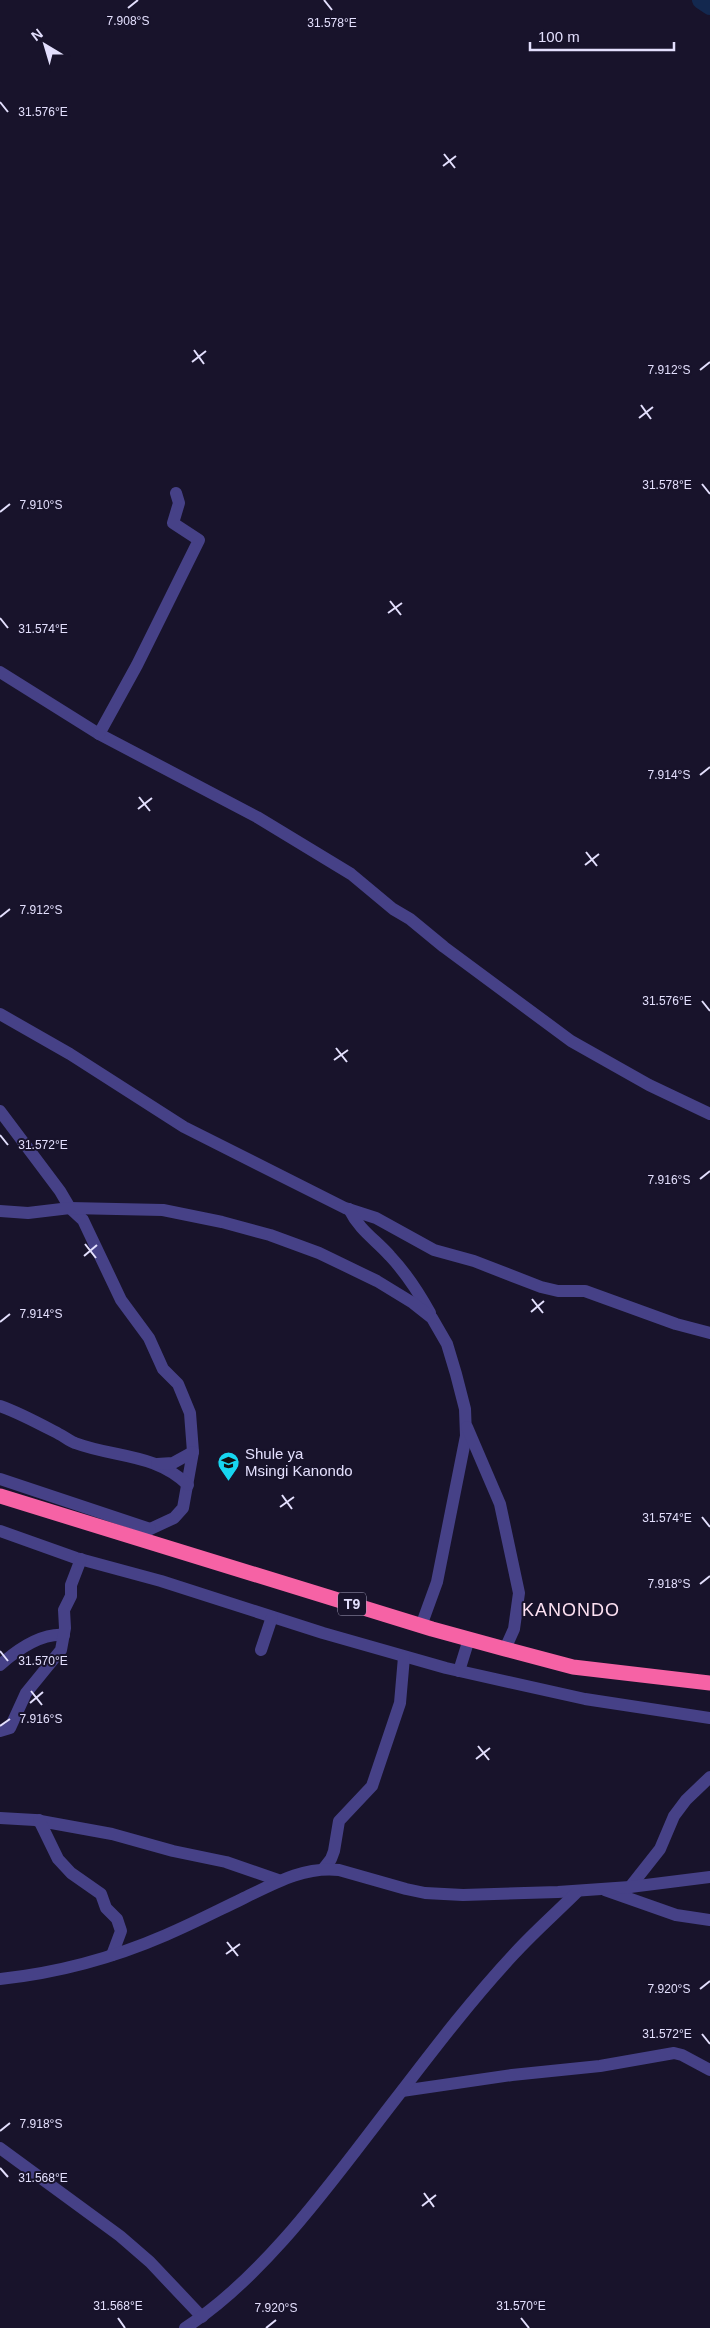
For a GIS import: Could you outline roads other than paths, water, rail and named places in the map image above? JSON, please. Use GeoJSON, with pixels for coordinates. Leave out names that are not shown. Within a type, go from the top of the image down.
{"type":"FeatureCollection","features":[{"type":"Feature","properties":{"kind":"highway","name":"T9"},"geometry":{"type":"LineString","coordinates":[[0,1496],[421,1626],[505,1649],[573,1667],[710,1684]]}},
{"type":"Feature","properties":{"kind":"street"},"geometry":{"type":"LineString","coordinates":[[99,734],[137,665],[199,540],[173,524],[179,503],[176,493]]}},
{"type":"Feature","properties":{"kind":"street"},"geometry":{"type":"LineString","coordinates":[[0,672],[99,734],[257,817],[351,874],[393,909],[410,919],[444,947],[571,1041],[650,1085],[710,1114]]}},
{"type":"Feature","properties":{"kind":"street"},"geometry":{"type":"LineString","coordinates":[[0,1014],[70,1054],[184,1127],[349,1209],[376,1218],[434,1250],[474,1260],[541,1287],[558,1291],[585,1291],[676,1324],[710,1333]]}},
{"type":"Feature","properties":{"kind":"street"},"geometry":{"type":"LineString","coordinates":[[0,1111],[60,1191],[70,1208],[83,1220],[118,1293],[149,1338],[159,1363],[182,1392],[192,1420],[193,1452],[183,1508],[174,1518],[133,1537]]}},
{"type":"Feature","properties":{"kind":"street"},"geometry":{"type":"LineString","coordinates":[[0,1211],[28,1213],[70,1208],[163,1210],[222,1222],[318,1253],[377,1281],[432,1318]]}},
{"type":"Feature","properties":{"kind":"street"},"geometry":{"type":"LineString","coordinates":[[349,1209],[368,1236],[389,1255],[408,1278],[432,1318],[447,1344],[465,1409],[466,1436],[445,1547],[437,1582],[421,1626]]}},
{"type":"Feature","properties":{"kind":"street"},"geometry":{"type":"LineString","coordinates":[[0,1406],[73,1442],[157,1464],[175,1474],[188,1485]]}},
{"type":"Feature","properties":{"kind":"street"},"geometry":{"type":"LineString","coordinates":[[466,1425],[500,1504],[519,1593],[514,1629],[505,1649]]}},
{"type":"Feature","properties":{"kind":"street"},"geometry":{"type":"LineString","coordinates":[[157,1464],[173,1463],[193,1452]]}},
{"type":"Feature","properties":{"kind":"street"},"geometry":{"type":"LineString","coordinates":[[0,1479],[150,1529]]}},
{"type":"Feature","properties":{"kind":"street"},"geometry":{"type":"LineString","coordinates":[[0,1530],[80,1559],[161,1581],[404,1657],[585,1699],[710,1718]]}},
{"type":"Feature","properties":{"kind":"street"},"geometry":{"type":"LineString","coordinates":[[0,1731],[10,1728],[26,1693],[58,1655],[64,1635],[64,1610],[72,1596],[71,1584],[80,1559]]}},
{"type":"Feature","properties":{"kind":"street"},"geometry":{"type":"LineString","coordinates":[[261,1650],[272,1617]]}},
{"type":"Feature","properties":{"kind":"street"},"geometry":{"type":"LineString","coordinates":[[0,1665],[30,1644],[48,1636],[64,1635]]}},
{"type":"Feature","properties":{"kind":"street"},"geometry":{"type":"LineString","coordinates":[[459,1671],[469,1639]]}},
{"type":"Feature","properties":{"kind":"street"},"geometry":{"type":"LineString","coordinates":[[324,1868],[334,1851],[339,1822],[367,1793],[373,1782],[400,1703],[404,1657]]}},
{"type":"Feature","properties":{"kind":"street"},"geometry":{"type":"LineString","coordinates":[[630,1887],[660,1849],[674,1816],[686,1800],[710,1777]]}},
{"type":"Feature","properties":{"kind":"street"},"geometry":{"type":"LineString","coordinates":[[0,1818],[39,1820],[112,1834],[173,1851],[226,1862],[278,1880]]}},
{"type":"Feature","properties":{"kind":"street"},"geometry":{"type":"LineString","coordinates":[[39,1820],[58,1859],[70,1873],[101,1894],[106,1908],[117,1920],[121,1931],[112,1954]]}},
{"type":"Feature","properties":{"kind":"street"},"geometry":{"type":"LineString","coordinates":[[0,1979],[47,1973],[165,1936],[278,1880],[324,1868],[339,1870],[425,1893],[463,1895],[578,1891],[630,1887],[710,1877]]}},
{"type":"Feature","properties":{"kind":"street"},"geometry":{"type":"LineString","coordinates":[[602,1889],[676,1915],[710,1920]]}},
{"type":"Feature","properties":{"kind":"street"},"geometry":{"type":"LineString","coordinates":[[185,2328],[202,2317],[241,2283],[301,2218],[513,1955],[578,1891]]}},
{"type":"Feature","properties":{"kind":"street"},"geometry":{"type":"LineString","coordinates":[[402,2091],[512,2075],[600,2066],[674,2053],[682,2055],[710,2070]]}},
{"type":"Feature","properties":{"kind":"street"},"geometry":{"type":"LineString","coordinates":[[0,2148],[120,2236],[150,2262],[202,2317]]}},
{"type":"Feature","properties":{"kind":"waterway"},"geometry":{"type":"LineString","coordinates":[[701,0],[710,6]]}},
{"type":"Feature","properties":{"kind":"place","name":"Shule ya Msingi Kanondo"},"geometry":{"type":"Point","coordinates":[229,1481]}},
{"type":"Feature","properties":{"kind":"district","name":"KANONDO"},"geometry":{"type":"Point","coordinates":[571,1610]}}]}
